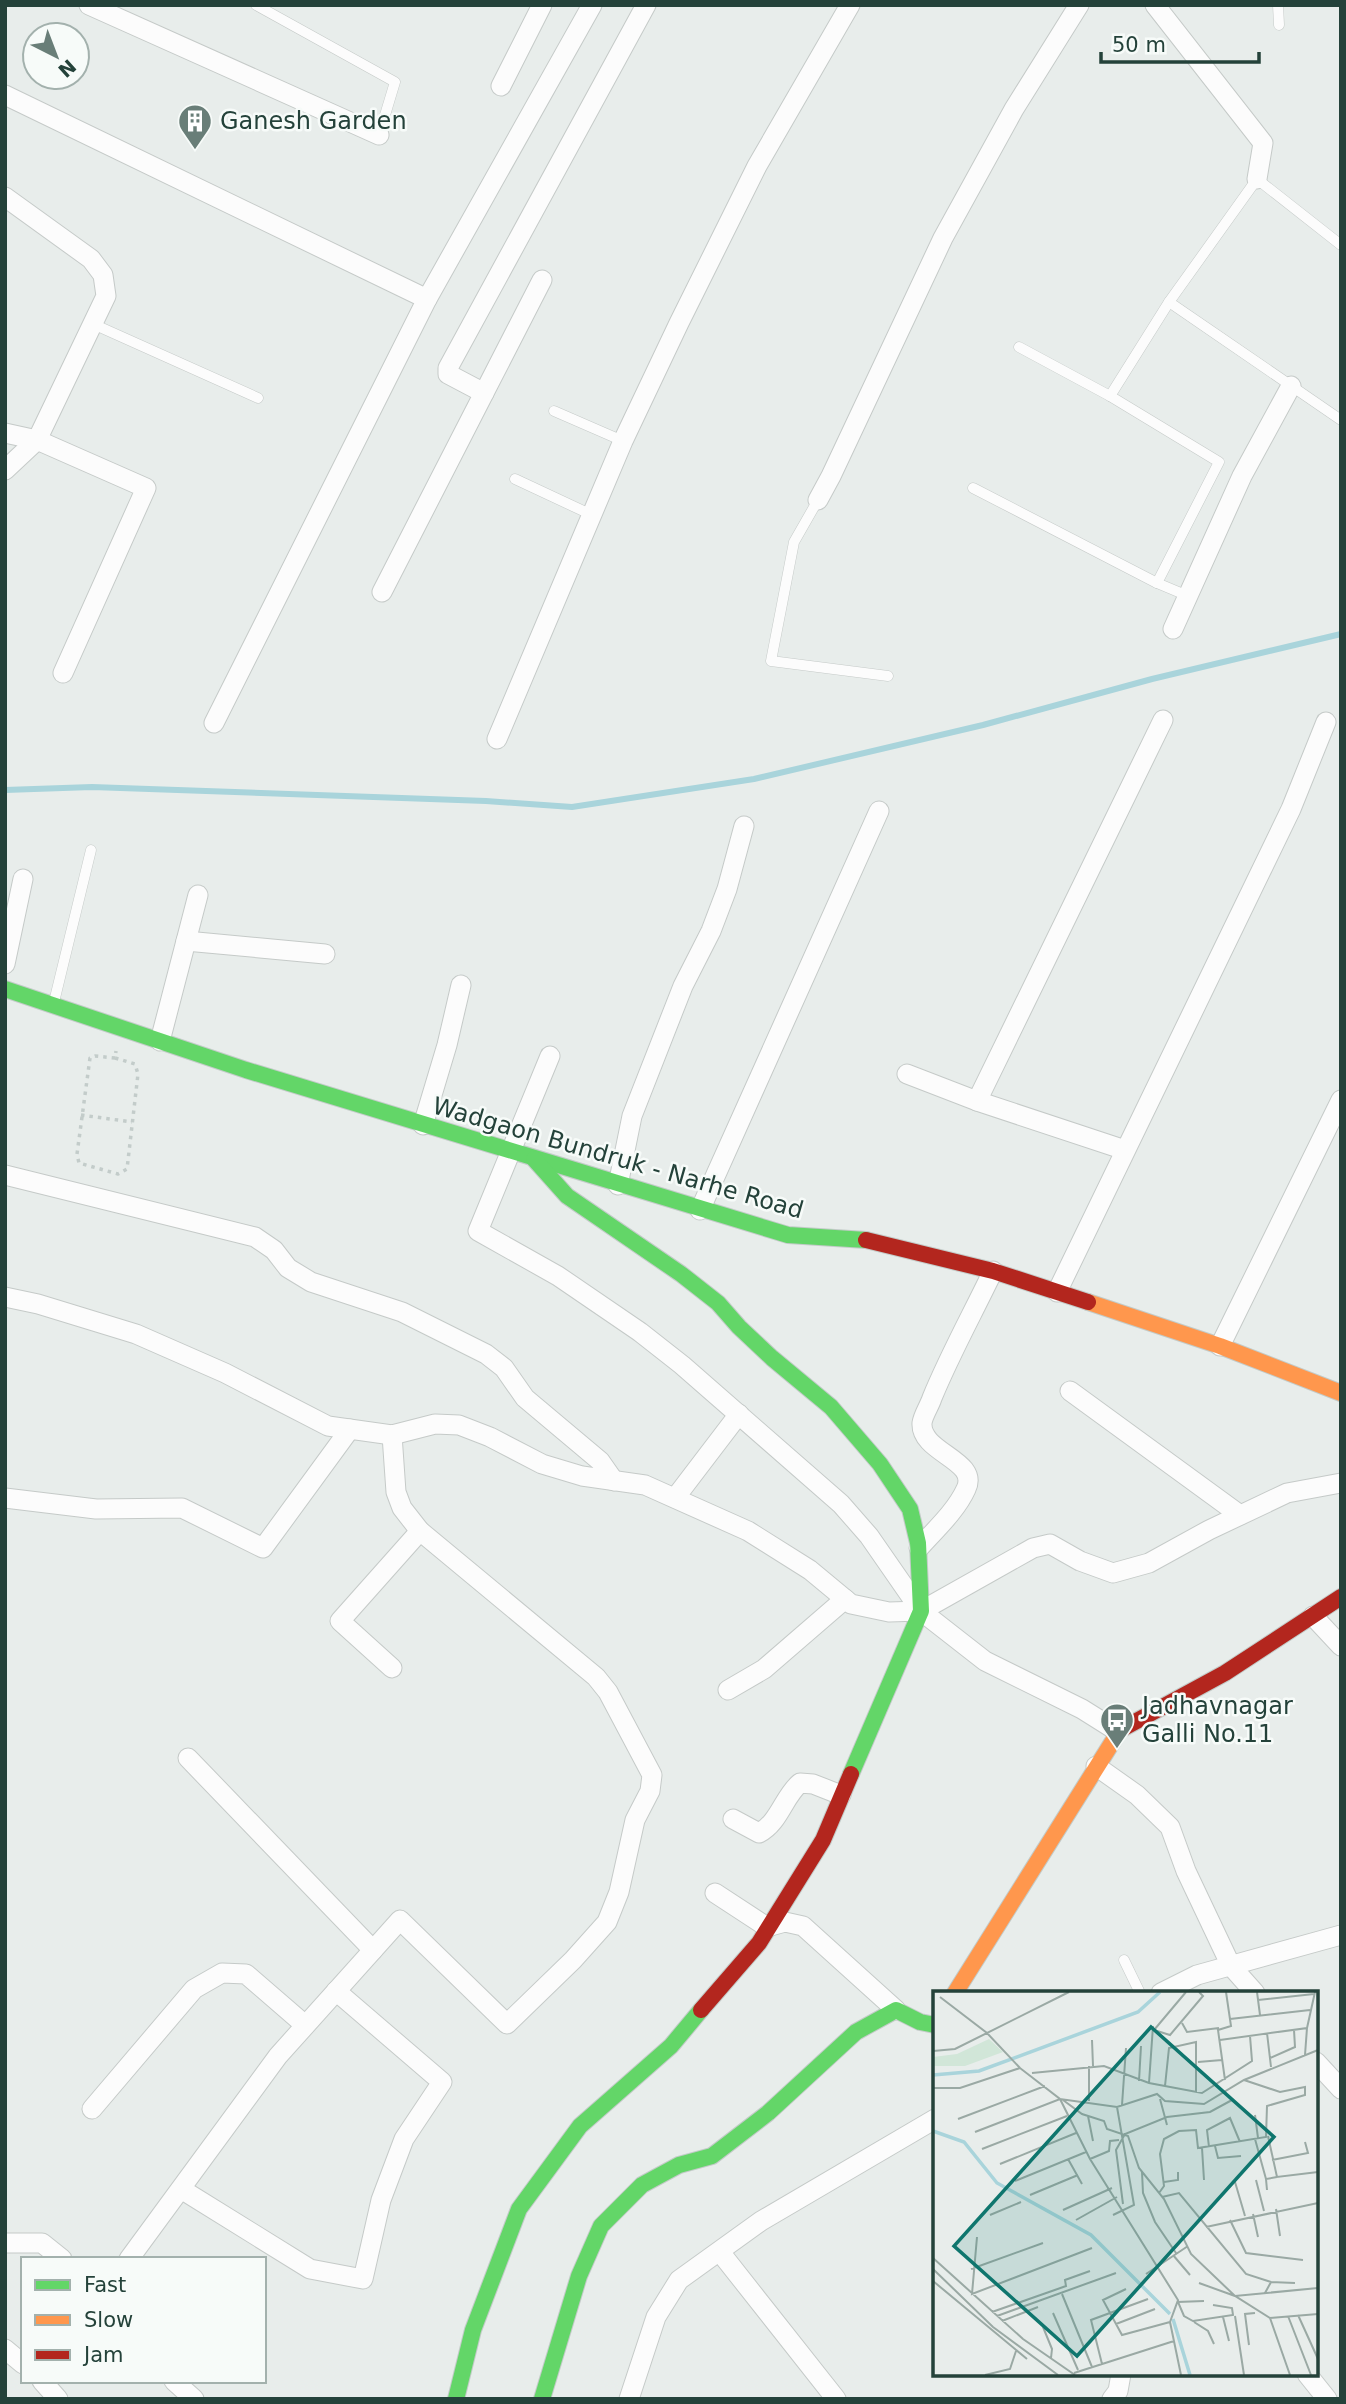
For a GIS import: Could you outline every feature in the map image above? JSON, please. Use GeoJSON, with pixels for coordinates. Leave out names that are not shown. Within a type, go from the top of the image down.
{"type":"FeatureCollection","features":[{"type":"Feature","properties":{"kind":"street"},"geometry":{"type":"LineString","coordinates":[[89,5],[379,135]]}},
{"type":"Feature","properties":{"kind":"street"},"geometry":{"type":"LineString","coordinates":[[501,86],[542,5]]}},
{"type":"Feature","properties":{"kind":"street"},"geometry":{"type":"LineString","coordinates":[[214,723],[427,299],[592,5]]}},
{"type":"Feature","properties":{"kind":"street"},"geometry":{"type":"LineString","coordinates":[[484,393],[448,374],[448,368],[646,5]]}},
{"type":"Feature","properties":{"kind":"street"},"geometry":{"type":"LineString","coordinates":[[497,739],[623,441],[757,166],[850,5]]}},
{"type":"Feature","properties":{"kind":"street"},"geometry":{"type":"LineString","coordinates":[[818,500],[943,238],[1014,109],[1079,5]]}},
{"type":"Feature","properties":{"kind":"street"},"geometry":{"type":"LineString","coordinates":[[1155,5],[1263,143],[1256,179]]}},
{"type":"Feature","properties":{"kind":"street"},"geometry":{"type":"LineString","coordinates":[[5,94],[427,299]]}},
{"type":"Feature","properties":{"kind":"street"},"geometry":{"type":"LineString","coordinates":[[5,197],[91,258],[103,275],[106,296],[37,440],[5,470]]}},
{"type":"Feature","properties":{"kind":"street"},"geometry":{"type":"LineString","coordinates":[[382,592],[542,281]]}},
{"type":"Feature","properties":{"kind":"street"},"geometry":{"type":"LineString","coordinates":[[1173,629],[1242,476],[1291,386]]}},
{"type":"Feature","properties":{"kind":"street"},"geometry":{"type":"LineString","coordinates":[[5,433],[37,440],[146,488],[63,673]]}},
{"type":"Feature","properties":{"kind":"street"},"geometry":{"type":"LineString","coordinates":[[977,1101],[1163,720]]}},
{"type":"Feature","properties":{"kind":"street"},"geometry":{"type":"LineString","coordinates":[[1057,1292],[1291,809],[1326,722]]}},
{"type":"Feature","properties":{"kind":"street"},"geometry":{"type":"LineString","coordinates":[[701,1210],[879,811]]}},
{"type":"Feature","properties":{"kind":"street"},"geometry":{"type":"LineString","coordinates":[[618,1185],[632,1116],[683,986],[711,931],[727,889],[744,826]]}},
{"type":"Feature","properties":{"kind":"street"},"geometry":{"type":"LineString","coordinates":[[5,964],[23,878]]}},
{"type":"Feature","properties":{"kind":"street"},"geometry":{"type":"LineString","coordinates":[[160,1041],[198,895]]}},
{"type":"Feature","properties":{"kind":"street"},"geometry":{"type":"LineString","coordinates":[[186,942],[325,954]]}},
{"type":"Feature","properties":{"kind":"street"},"geometry":{"type":"LineString","coordinates":[[423,1125],[447,1045],[461,985]]}},
{"type":"Feature","properties":{"kind":"street","name":"Wadgaon Bundruk - Narhe Road"},"geometry":{"type":"LineString","coordinates":[[5,989],[423,1125],[788,1235],[874,1241],[993,1271],[1220,1346],[1341,1394]]}},
{"type":"Feature","properties":{"kind":"street"},"geometry":{"type":"LineString","coordinates":[[550,1056],[478,1231],[558,1276],[640,1332],[739,1415],[841,1504],[869,1536],[921,1611],[985,1661],[1082,1709],[1117,1731]]}},
{"type":"Feature","properties":{"kind":"street"},"geometry":{"type":"LineString","coordinates":[[906,1074],[977,1101],[1125,1150]]}},
{"type":"Feature","properties":{"kind":"street"},"geometry":{"type":"LineString","coordinates":[[1220,1346],[1341,1100]]}},
{"type":"Feature","properties":{"kind":"street"},"geometry":{"type":"LineString","coordinates":[[456,2399],[473,2330],[519,2209],[580,2126],[671,2046],[759,1943],[823,1840],[921,1611],[919,1548],[909,1509],[880,1464],[831,1407],[772,1358],[718,1303],[681,1274],[567,1196],[534,1159]]}},
{"type":"Feature","properties":{"kind":"street"},"geometry":{"type":"LineString","coordinates":[[5,1175],[255,1237],[274,1250],[288,1268],[311,1282],[402,1312],[486,1354],[504,1368],[525,1398],[600,1461],[614,1481]]}},
{"type":"Feature","properties":{"kind":"street"},"geometry":{"type":"LineString","coordinates":[[919,1548],[957,1504],[968,1486],[967,1475],[958,1462],[931,1444],[922,1423],[937,1385],[993,1271]]}},
{"type":"Feature","properties":{"kind":"street"},"geometry":{"type":"LineString","coordinates":[[5,1297],[38,1304],[136,1334],[225,1373],[328,1426],[392,1435],[435,1424],[459,1424],[542,1464],[582,1476],[645,1485],[748,1531],[810,1570],[851,1604],[889,1612],[921,1611],[1033,1548],[1050,1544],[1080,1561],[1113,1573],[1149,1563],[1287,1493],[1341,1483]]}},
{"type":"Feature","properties":{"kind":"street"},"geometry":{"type":"LineString","coordinates":[[1070,1391],[1240,1515]]}},
{"type":"Feature","properties":{"kind":"street"},"geometry":{"type":"LineString","coordinates":[[675,1498],[739,1415]]}},
{"type":"Feature","properties":{"kind":"street"},"geometry":{"type":"LineString","coordinates":[[5,1499],[96,1509],[182,1508],[263,1548],[350,1429]]}},
{"type":"Feature","properties":{"kind":"street"},"geometry":{"type":"LineString","coordinates":[[130,2257],[278,2056],[400,1920],[507,2024],[573,1960],[607,1922],[618,1892],[635,1820],[650,1791],[652,1775],[608,1692],[596,1676],[420,1531],[402,1508],[396,1492],[392,1435]]}},
{"type":"Feature","properties":{"kind":"street"},"geometry":{"type":"LineString","coordinates":[[392,1668],[340,1621],[420,1531]]}},
{"type":"Feature","properties":{"kind":"street"},"geometry":{"type":"LineString","coordinates":[[956,1991],[1117,1731],[1224,1673],[1341,1597]]}},
{"type":"Feature","properties":{"kind":"street"},"geometry":{"type":"LineString","coordinates":[[728,1690],[764,1669],[845,1599]]}},
{"type":"Feature","properties":{"kind":"street"},"geometry":{"type":"LineString","coordinates":[[1313,1616],[1341,1646]]}},
{"type":"Feature","properties":{"kind":"street"},"geometry":{"type":"LineString","coordinates":[[188,1758],[373,1950]]}},
{"type":"Feature","properties":{"kind":"street"},"geometry":{"type":"LineString","coordinates":[[1096,1766],[1138,1795],[1170,1827],[1186,1871],[1231,1966],[1253,1991]]}},
{"type":"Feature","properties":{"kind":"street"},"geometry":{"type":"LineString","coordinates":[[733,1819],[760,1833],[786,1802],[792,1789],[800,1783],[813,1784],[841,1795]]}},
{"type":"Feature","properties":{"kind":"street"},"geometry":{"type":"LineString","coordinates":[[715,1892],[767,1927],[785,1922],[803,1926],[896,2010],[920,2022],[933,2025]]}},
{"type":"Feature","properties":{"kind":"street"},"geometry":{"type":"LineString","coordinates":[[1165,1991],[1197,1975],[1341,1935]]}},
{"type":"Feature","properties":{"kind":"street"},"geometry":{"type":"LineString","coordinates":[[92,2109],[194,1989],[222,1973],[246,1974],[306,2025]]}},
{"type":"Feature","properties":{"kind":"street"},"geometry":{"type":"LineString","coordinates":[[181,2189],[310,2269],[363,2279],[381,2200],[404,2139],[442,2082],[337,1991]]}},
{"type":"Feature","properties":{"kind":"street"},"geometry":{"type":"LineString","coordinates":[[542,2399],[579,2276],[601,2226],[642,2185],[678,2165],[712,2156],[768,2113],[856,2032],[896,2010]]}},
{"type":"Feature","properties":{"kind":"street"},"geometry":{"type":"LineString","coordinates":[[1318,2064],[1341,2089]]}},
{"type":"Feature","properties":{"kind":"street"},"geometry":{"type":"LineString","coordinates":[[629,2399],[656,2317],[679,2280],[761,2221],[933,2122]]}},
{"type":"Feature","properties":{"kind":"street"},"geometry":{"type":"LineString","coordinates":[[5,2243],[42,2243],[60,2257]]}},
{"type":"Feature","properties":{"kind":"street"},"geometry":{"type":"LineString","coordinates":[[720,2252],[836,2399]]}},
{"type":"Feature","properties":{"kind":"street"},"geometry":{"type":"LineString","coordinates":[[5,2349],[21,2362]]}},
{"type":"Feature","properties":{"kind":"street"},"geometry":{"type":"LineString","coordinates":[[1112,2399],[1118,2391],[1121,2376]]}},
{"type":"Feature","properties":{"kind":"street"},"geometry":{"type":"LineString","coordinates":[[1309,2376],[1327,2399]]}},
{"type":"Feature","properties":{"kind":"street"},"geometry":{"type":"LineString","coordinates":[[44,2383],[58,2399]]}},
{"type":"Feature","properties":{"kind":"street"},"geometry":{"type":"LineString","coordinates":[[176,2383],[194,2399]]}},
{"type":"Feature","properties":{"kind":"lane"},"geometry":{"type":"LineString","coordinates":[[256,5],[395,82],[379,135]]}},
{"type":"Feature","properties":{"kind":"lane"},"geometry":{"type":"LineString","coordinates":[[1278,5],[1279,25]]}},
{"type":"Feature","properties":{"kind":"lane"},"geometry":{"type":"LineString","coordinates":[[1110,396],[1170,302],[1256,179],[1341,245]]}},
{"type":"Feature","properties":{"kind":"lane"},"geometry":{"type":"LineString","coordinates":[[1170,302],[1341,419]]}},
{"type":"Feature","properties":{"kind":"lane"},"geometry":{"type":"LineString","coordinates":[[93,324],[258,398]]}},
{"type":"Feature","properties":{"kind":"lane"},"geometry":{"type":"LineString","coordinates":[[1019,347],[1110,396],[1219,462],[1157,583]]}},
{"type":"Feature","properties":{"kind":"lane"},"geometry":{"type":"LineString","coordinates":[[554,411],[623,441]]}},
{"type":"Feature","properties":{"kind":"lane"},"geometry":{"type":"LineString","coordinates":[[515,479],[592,515]]}},
{"type":"Feature","properties":{"kind":"lane"},"geometry":{"type":"LineString","coordinates":[[973,488],[1157,583],[1188,596]]}},
{"type":"Feature","properties":{"kind":"lane"},"geometry":{"type":"LineString","coordinates":[[818,500],[794,542],[771,661],[888,676]]}},
{"type":"Feature","properties":{"kind":"lane"},"geometry":{"type":"LineString","coordinates":[[53,1006],[91,850]]}},
{"type":"Feature","properties":{"kind":"lane"},"geometry":{"type":"LineString","coordinates":[[1124,1960],[1139,1991]]}},
{"type":"Feature","properties":{"kind":"path"},"geometry":{"type":"LineString","coordinates":[[115,1058],[121,1028]]}},
{"type":"Feature","properties":{"kind":"path"},"geometry":{"type":"LineString","coordinates":[[90,1058],[115,1058],[135,1064],[138,1068],[127,1169],[118,1174],[79,1163],[77,1154],[90,1058]]}},
{"type":"Feature","properties":{"kind":"path"},"geometry":{"type":"LineString","coordinates":[[81,1115],[132,1122]]}},
{"type":"Feature","properties":{"kind":"waterway"},"geometry":{"type":"LineString","coordinates":[[5,790],[92,787],[486,801],[572,807],[754,779],[983,725],[1152,679],[1341,634]]}},
{"type":"Feature","properties":{"kind":"traffic: fast"},"geometry":{"type":"LineString","coordinates":[[5,989],[246,1070],[788,1235],[866,1240]]}},
{"type":"Feature","properties":{"kind":"traffic: fast"},"geometry":{"type":"LineString","coordinates":[[534,1159],[567,1196],[681,1274],[718,1303],[772,1358],[831,1407],[880,1464],[910,1509],[918,1543],[921,1611],[851,1774]]}},
{"type":"Feature","properties":{"kind":"traffic: fast"},"geometry":{"type":"LineString","coordinates":[[456,2399],[473,2330],[519,2209],[580,2126],[671,2046],[701,2010]]}},
{"type":"Feature","properties":{"kind":"traffic: fast"},"geometry":{"type":"LineString","coordinates":[[542,2399],[579,2276],[601,2226],[642,2185],[679,2165],[712,2156],[768,2113],[856,2032],[896,2010],[920,2022],[933,2025]]}},
{"type":"Feature","properties":{"kind":"traffic: slow"},"geometry":{"type":"LineString","coordinates":[[1088,1302],[1220,1346],[1341,1393]]}},
{"type":"Feature","properties":{"kind":"traffic: slow"},"geometry":{"type":"LineString","coordinates":[[956,1991],[1120,1730]]}},
{"type":"Feature","properties":{"kind":"traffic: jam"},"geometry":{"type":"LineString","coordinates":[[866,1240],[993,1271],[1088,1302]]}},
{"type":"Feature","properties":{"kind":"traffic: jam"},"geometry":{"type":"LineString","coordinates":[[1120,1730],[1225,1673],[1341,1597]]}},
{"type":"Feature","properties":{"kind":"traffic: jam"},"geometry":{"type":"LineString","coordinates":[[701,2010],[759,1943],[823,1840],[851,1774]]}},
{"type":"Feature","properties":{"kind":"place","name":"Ganesh Garden"},"geometry":{"type":"Point","coordinates":[195,151]}},
{"type":"Feature","properties":{"kind":"place","name":"Jadhavnagar Galli No.11"},"geometry":{"type":"Point","coordinates":[1117,1750]}}]}
